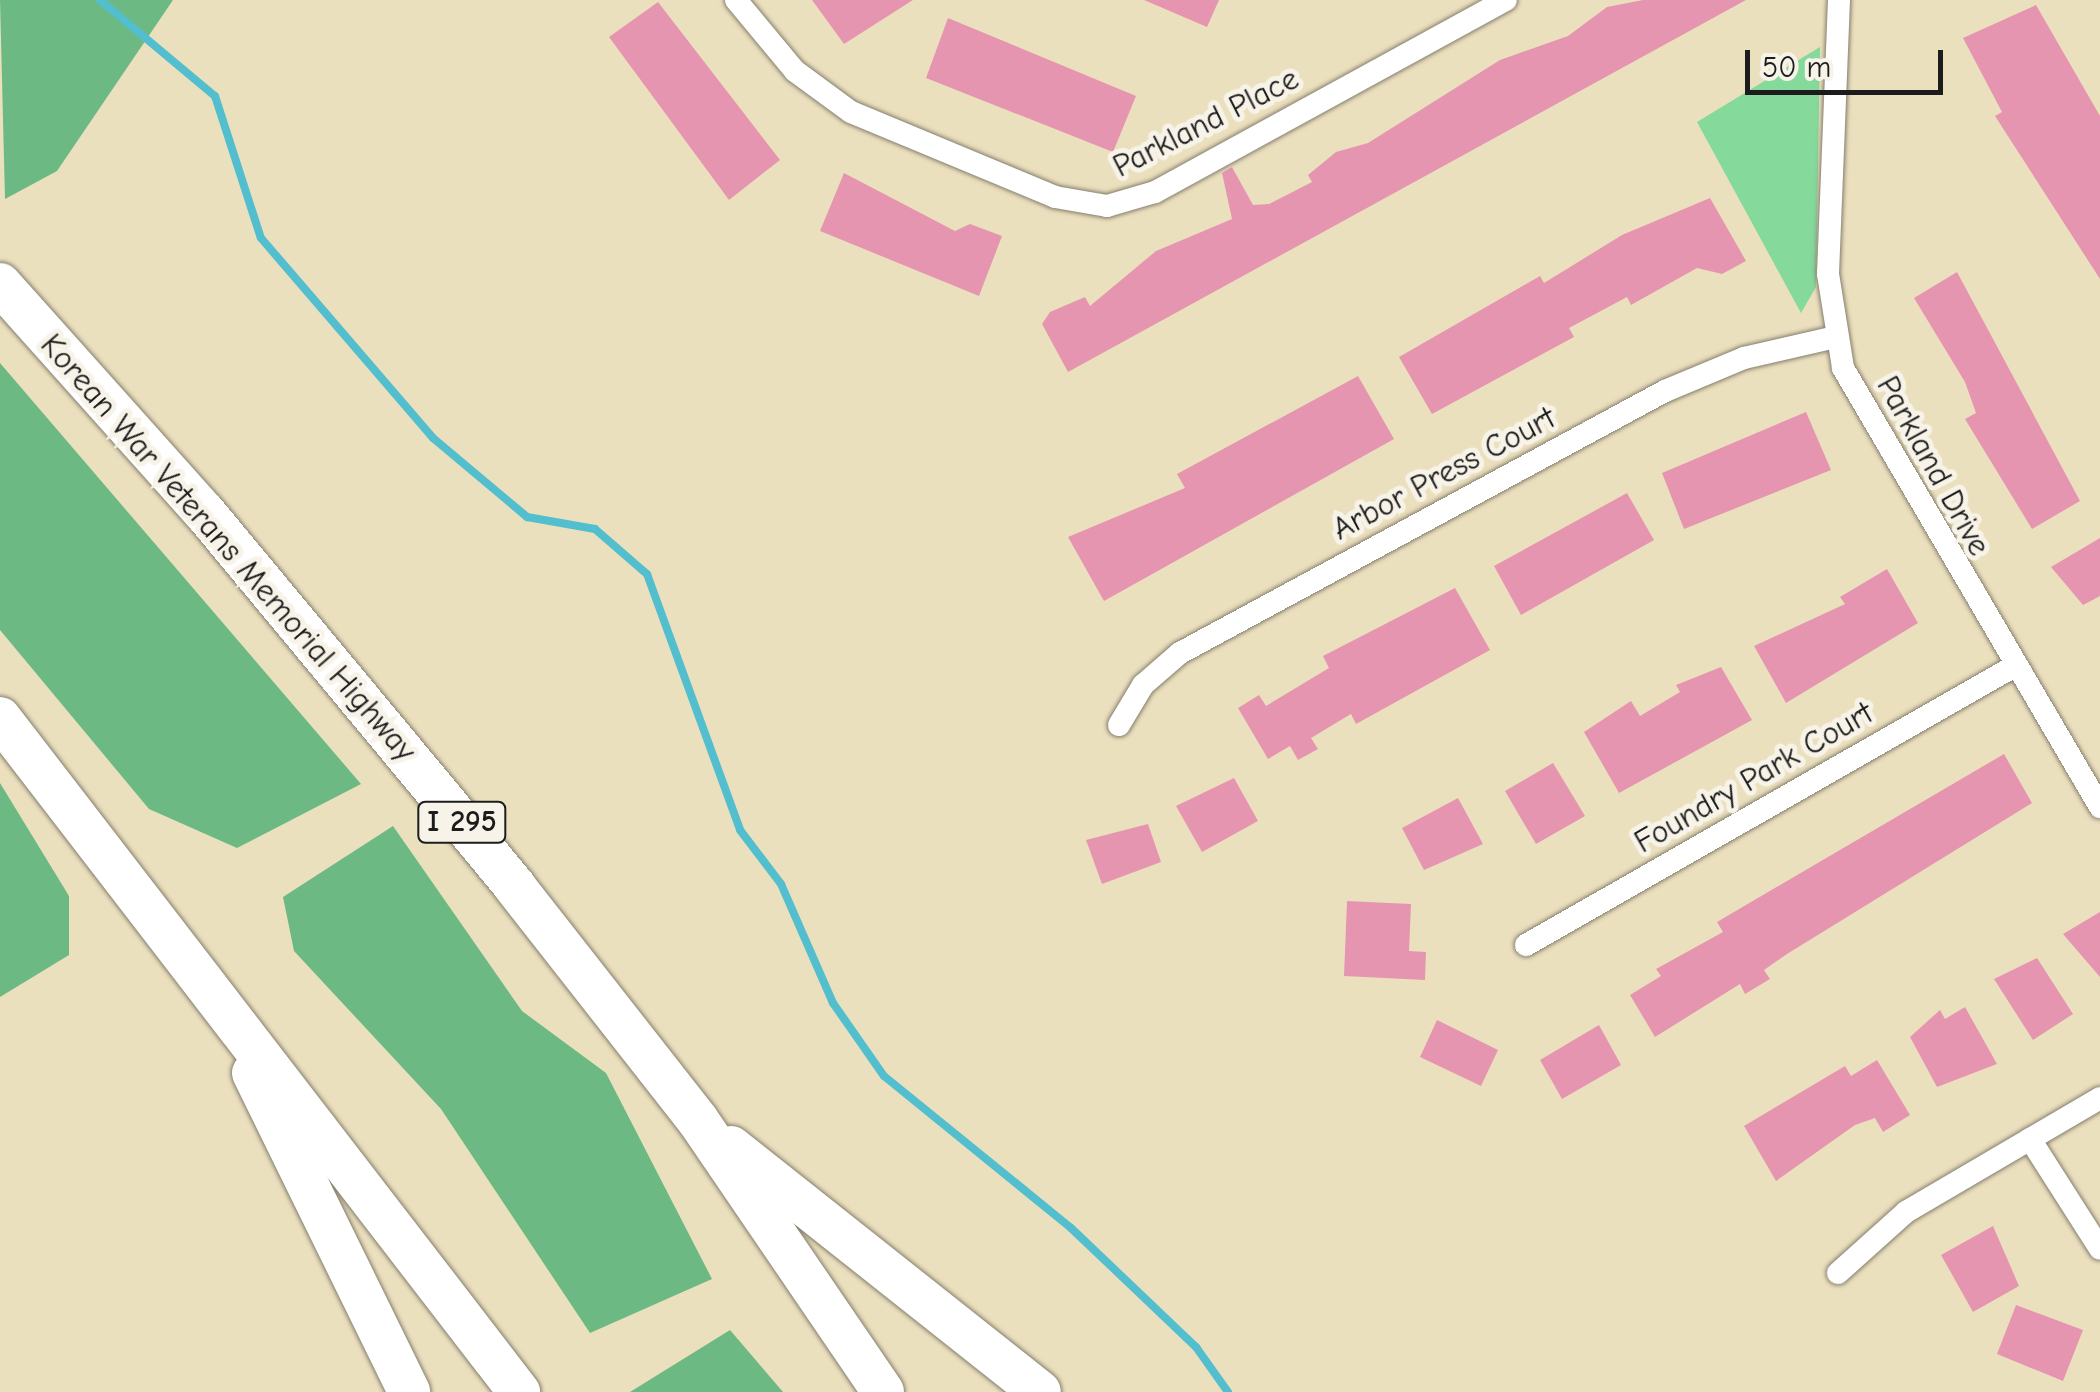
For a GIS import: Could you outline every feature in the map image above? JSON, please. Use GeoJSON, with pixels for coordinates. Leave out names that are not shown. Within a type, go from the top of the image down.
{"type":"FeatureCollection","features":[{"type":"Feature","properties":{"kind":"highway","name":"Korean War Veterans Memorial Highway"},"geometry":{"type":"LineString","coordinates":[[0,284],[307,635],[697,1118],[883,1392]]}},
{"type":"Feature","properties":{"kind":"highway"},"geometry":{"type":"LineString","coordinates":[[0,718],[200,970],[519,1392]]}},
{"type":"Feature","properties":{"kind":"highway"},"geometry":{"type":"LineString","coordinates":[[200,970],[408,1392]]}},
{"type":"Feature","properties":{"kind":"highway"},"geometry":{"type":"LineString","coordinates":[[697,1118],[1040,1392]]}},
{"type":"Feature","properties":{"kind":"street","name":"Parkland Place"},"geometry":{"type":"LineString","coordinates":[[736,0],[795,70],[852,112],[1055,197],[1107,206],[1155,192],[1506,0]]}},
{"type":"Feature","properties":{"kind":"street","name":"Parkland Drive"},"geometry":{"type":"LineString","coordinates":[[1839,0],[1828,235],[1836,337],[1864,417],[2100,808]]}},
{"type":"Feature","properties":{"kind":"street","name":"Arbor Press Court"},"geometry":{"type":"LineString","coordinates":[[1119,725],[1158,668],[1197,643],[1665,391],[1744,358],[1836,337]]}},
{"type":"Feature","properties":{"kind":"street","name":"Foundry Park Court"},"geometry":{"type":"LineString","coordinates":[[1526,944],[2013,667]]}},
{"type":"Feature","properties":{"kind":"street"},"geometry":{"type":"LineString","coordinates":[[1838,1273],[1882,1228],[2100,1098]]}},
{"type":"Feature","properties":{"kind":"street"},"geometry":{"type":"LineString","coordinates":[[2030,1139],[2100,1249]]}},
{"type":"Feature","properties":{"kind":"green space"},"geometry":{"type":"Polygon","coordinates":[[[0,0],[173,0],[57,171],[5,199],[0,0]]]}},
{"type":"Feature","properties":{"kind":"green space"},"geometry":{"type":"Polygon","coordinates":[[[1820,47],[1816,287],[1801,313],[1697,122],[1820,47]]]}},
{"type":"Feature","properties":{"kind":"green space"},"geometry":{"type":"Polygon","coordinates":[[[0,363],[361,784],[237,848],[149,809],[0,630],[0,363]]]}},
{"type":"Feature","properties":{"kind":"green space"},"geometry":{"type":"Polygon","coordinates":[[[0,783],[69,896],[69,955],[0,997],[0,783]]]}},
{"type":"Feature","properties":{"kind":"green space"},"geometry":{"type":"Polygon","coordinates":[[[393,826],[522,1011],[606,1073],[712,1279],[590,1333],[441,1109],[294,951],[283,897],[393,826]]]}},
{"type":"Feature","properties":{"kind":"green space"},"geometry":{"type":"Polygon","coordinates":[[[730,1330],[783,1392],[630,1392],[730,1330]]]}},
{"type":"Feature","properties":{"kind":"building"},"geometry":{"type":"Polygon","coordinates":[[[812,0],[913,0],[844,44],[812,0]]]}},
{"type":"Feature","properties":{"kind":"building"},"geometry":{"type":"Polygon","coordinates":[[[1144,0],[1219,0],[1207,27],[1144,0]]]}},
{"type":"Feature","properties":{"kind":"building"},"geometry":{"type":"Polygon","coordinates":[[[1643,0],[1746,0],[1068,372],[1042,324],[1050,312],[1085,297],[1090,306],[1156,251],[1232,219],[1222,173],[1232,167],[1253,205],[1269,204],[1312,182],[1308,175],[1336,152],[1368,143],[1500,60],[1568,36],[1607,7],[1643,0]]]}},
{"type":"Feature","properties":{"kind":"building"},"geometry":{"type":"Polygon","coordinates":[[[658,2],[780,160],[729,200],[609,37],[658,2]]]}},
{"type":"Feature","properties":{"kind":"building"},"geometry":{"type":"Polygon","coordinates":[[[2036,5],[2100,116],[2100,279],[1995,116],[2002,112],[1963,38],[2036,5]]]}},
{"type":"Feature","properties":{"kind":"building"},"geometry":{"type":"Polygon","coordinates":[[[948,18],[1136,96],[1113,152],[926,78],[948,18]]]}},
{"type":"Feature","properties":{"kind":"building"},"geometry":{"type":"Polygon","coordinates":[[[844,173],[955,231],[970,224],[1002,236],[979,296],[820,231],[844,173]]]}},
{"type":"Feature","properties":{"kind":"building"},"geometry":{"type":"Polygon","coordinates":[[[1710,198],[1746,261],[1722,274],[1697,268],[1631,305],[1627,297],[1569,328],[1574,337],[1432,414],[1399,357],[1540,276],[1544,283],[1622,235],[1710,198]]]}},
{"type":"Feature","properties":{"kind":"building"},"geometry":{"type":"Polygon","coordinates":[[[1957,272],[2080,501],[2032,529],[1965,419],[1976,413],[1965,382],[1914,298],[1957,272]]]}},
{"type":"Feature","properties":{"kind":"building"},"geometry":{"type":"Polygon","coordinates":[[[1358,376],[1394,439],[1104,601],[1068,537],[1185,488],[1177,474],[1358,376]]]}},
{"type":"Feature","properties":{"kind":"building"},"geometry":{"type":"Polygon","coordinates":[[[1806,412],[1831,470],[1684,529],[1662,473],[1806,412]]]}},
{"type":"Feature","properties":{"kind":"building"},"geometry":{"type":"Polygon","coordinates":[[[1627,493],[1654,540],[1521,615],[1494,566],[1627,493]]]}},
{"type":"Feature","properties":{"kind":"building"},"geometry":{"type":"Polygon","coordinates":[[[2100,538],[2100,596],[2083,605],[2051,567],[2100,538]]]}},
{"type":"Feature","properties":{"kind":"building"},"geometry":{"type":"Polygon","coordinates":[[[1887,569],[1918,623],[1786,703],[1754,646],[1845,604],[1840,597],[1887,569]]]}},
{"type":"Feature","properties":{"kind":"building"},"geometry":{"type":"Polygon","coordinates":[[[1455,588],[1490,650],[1356,724],[1351,714],[1311,738],[1318,749],[1298,760],[1290,746],[1268,759],[1238,708],[1259,695],[1266,706],[1329,668],[1323,656],[1455,588]]]}},
{"type":"Feature","properties":{"kind":"building"},"geometry":{"type":"Polygon","coordinates":[[[1721,667],[1752,720],[1619,793],[1584,732],[1631,701],[1640,716],[1680,692],[1676,685],[1721,667]]]}},
{"type":"Feature","properties":{"kind":"building"},"geometry":{"type":"Polygon","coordinates":[[[2004,754],[2032,803],[1787,954],[1764,970],[1770,979],[1745,994],[1740,984],[1655,1037],[1630,995],[1661,976],[1656,969],[1723,932],[1717,922],[2004,754]]]}},
{"type":"Feature","properties":{"kind":"building"},"geometry":{"type":"Polygon","coordinates":[[[1553,763],[1585,816],[1536,844],[1505,791],[1553,763]]]}},
{"type":"Feature","properties":{"kind":"building"},"geometry":{"type":"Polygon","coordinates":[[[1234,778],[1258,821],[1202,852],[1176,806],[1234,778]]]}},
{"type":"Feature","properties":{"kind":"building"},"geometry":{"type":"Polygon","coordinates":[[[1458,798],[1483,844],[1424,870],[1402,828],[1458,798]]]}},
{"type":"Feature","properties":{"kind":"building"},"geometry":{"type":"Polygon","coordinates":[[[1148,824],[1161,862],[1102,884],[1086,840],[1148,824]]]}},
{"type":"Feature","properties":{"kind":"building"},"geometry":{"type":"Polygon","coordinates":[[[1347,901],[1411,904],[1409,951],[1426,952],[1425,980],[1344,976],[1347,901]]]}},
{"type":"Feature","properties":{"kind":"building"},"geometry":{"type":"Polygon","coordinates":[[[2100,912],[2100,977],[2063,934],[2100,912]]]}},
{"type":"Feature","properties":{"kind":"building"},"geometry":{"type":"Polygon","coordinates":[[[2037,958],[2073,1014],[2033,1040],[1994,979],[2037,958]]]}},
{"type":"Feature","properties":{"kind":"building"},"geometry":{"type":"Polygon","coordinates":[[[1965,1007],[1997,1064],[1937,1087],[1910,1037],[1940,1010],[1945,1019],[1965,1007]]]}},
{"type":"Feature","properties":{"kind":"building"},"geometry":{"type":"Polygon","coordinates":[[[1437,1020],[1498,1050],[1481,1086],[1420,1057],[1437,1020]]]}},
{"type":"Feature","properties":{"kind":"building"},"geometry":{"type":"Polygon","coordinates":[[[1599,1025],[1621,1065],[1562,1099],[1540,1060],[1599,1025]]]}},
{"type":"Feature","properties":{"kind":"building"},"geometry":{"type":"Polygon","coordinates":[[[1877,1060],[1910,1115],[1883,1132],[1875,1118],[1855,1125],[1776,1181],[1744,1126],[1845,1066],[1851,1076],[1877,1060]]]}},
{"type":"Feature","properties":{"kind":"building"},"geometry":{"type":"Polygon","coordinates":[[[1993,1226],[2019,1286],[1973,1312],[1941,1255],[1993,1226]]]}},
{"type":"Feature","properties":{"kind":"building"},"geometry":{"type":"Polygon","coordinates":[[[2016,1305],[2083,1330],[2063,1381],[1997,1354],[2016,1305]]]}},
{"type":"Feature","properties":{"kind":"waterway"},"geometry":{"type":"LineString","coordinates":[[100,0],[215,96],[261,238],[433,438],[527,517],[595,529],[647,574],[740,830],[781,884],[833,1003],[884,1076],[1071,1228],[1196,1347],[1228,1392]]}}]}
